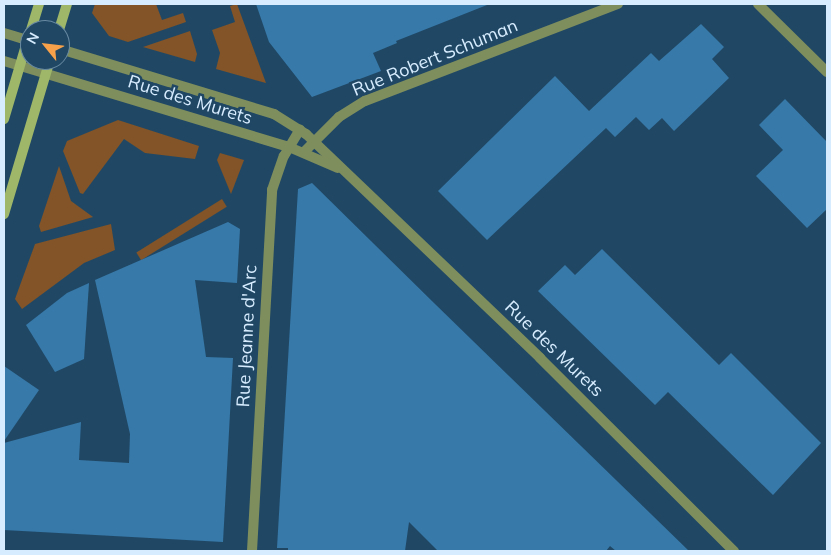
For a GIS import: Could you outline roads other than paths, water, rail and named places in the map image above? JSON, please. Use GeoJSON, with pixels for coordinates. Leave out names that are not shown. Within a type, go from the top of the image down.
{"type":"FeatureCollection","features":[{"type":"Feature","properties":{"kind":"main road"},"geometry":{"type":"LineString","coordinates":[[34,20],[38,4]]}},
{"type":"Feature","properties":{"kind":"main road"},"geometry":{"type":"LineString","coordinates":[[62,20],[67,4]]}},
{"type":"Feature","properties":{"kind":"main road"},"geometry":{"type":"LineString","coordinates":[[4,119],[20,66]]}},
{"type":"Feature","properties":{"kind":"main road"},"geometry":{"type":"LineString","coordinates":[[4,214],[47,70]]}},
{"type":"Feature","properties":{"kind":"street","name":"Rue Robert Schuman"},"geometry":{"type":"LineString","coordinates":[[304,152],[339,117],[365,101],[618,4]]}},
{"type":"Feature","properties":{"kind":"street"},"geometry":{"type":"LineString","coordinates":[[758,4],[827,72]]}},
{"type":"Feature","properties":{"kind":"street"},"geometry":{"type":"LineString","coordinates":[[4,33],[20,35]]}},
{"type":"Feature","properties":{"kind":"street","name":"Rue des Murets"},"geometry":{"type":"LineString","coordinates":[[70,52],[274,114],[300,129],[348,173],[734,551]]}},
{"type":"Feature","properties":{"kind":"street","name":"Rue des Murets"},"geometry":{"type":"LineString","coordinates":[[4,61],[20,66]]}},
{"type":"Feature","properties":{"kind":"street","name":"Rue des Murets"},"geometry":{"type":"LineString","coordinates":[[35,70],[289,147],[348,173]]}},
{"type":"Feature","properties":{"kind":"street","name":"Rue Jeanne d'Arc"},"geometry":{"type":"LineString","coordinates":[[252,551],[272,190],[289,147],[300,129]]}}]}
